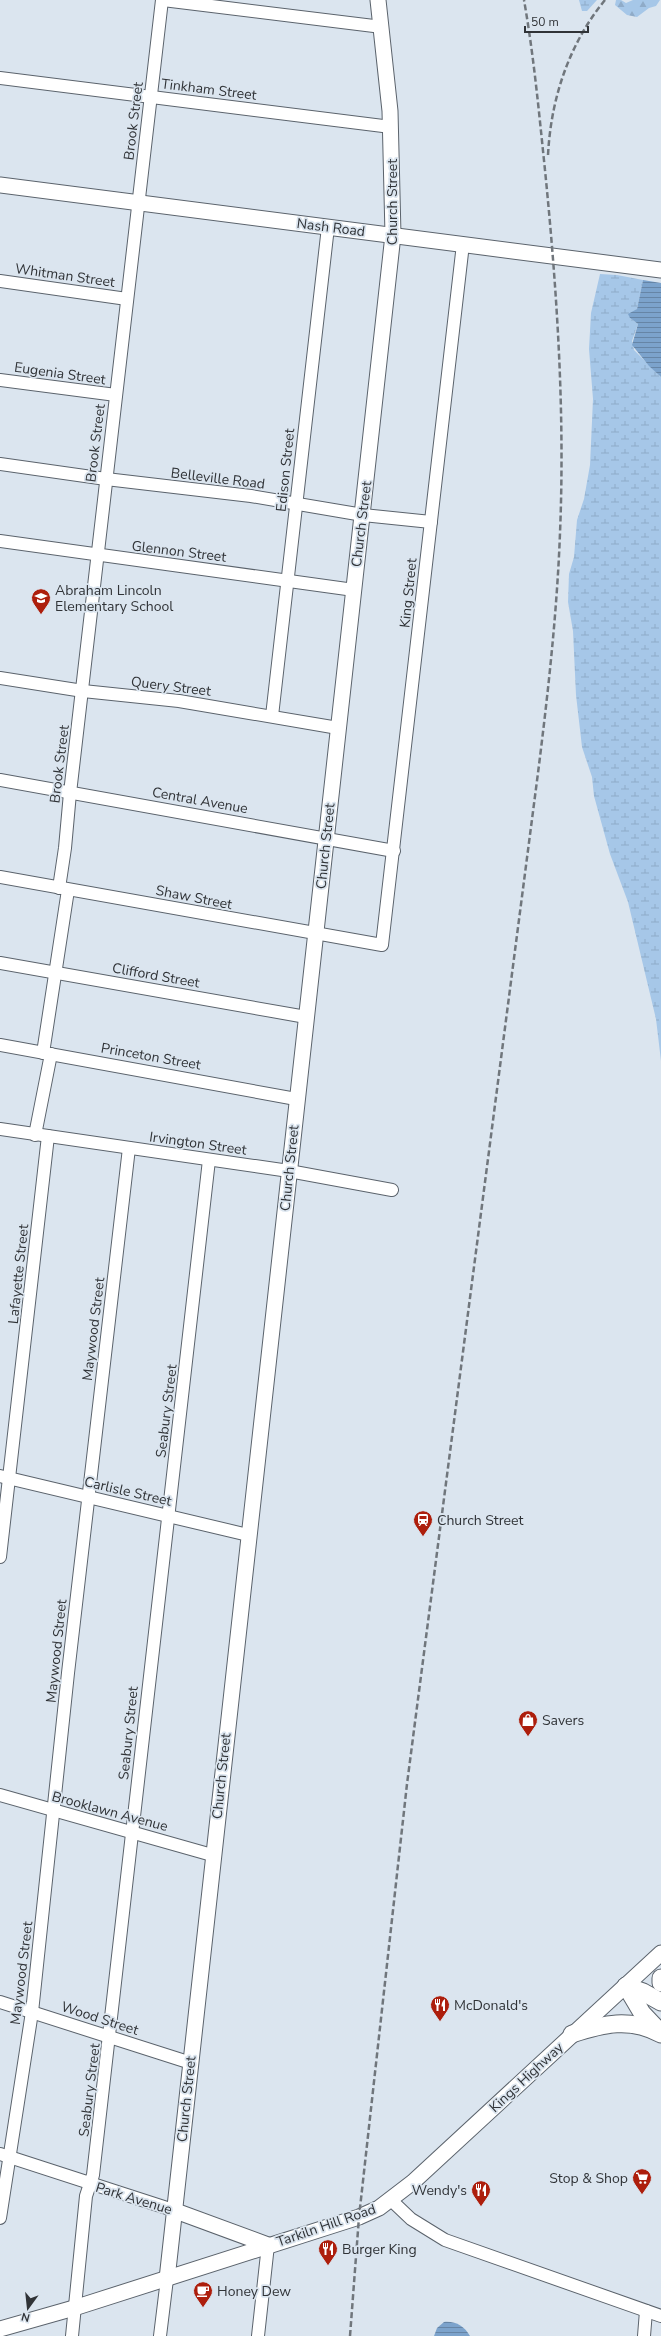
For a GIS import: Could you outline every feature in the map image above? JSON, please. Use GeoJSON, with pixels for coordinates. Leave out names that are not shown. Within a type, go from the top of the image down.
{"type":"FeatureCollection","features":[{"type":"Feature","properties":{"kind":"highway"},"geometry":{"type":"LineString","coordinates":[[661,1978],[661,1983]]}},
{"type":"Feature","properties":{"kind":"highway"},"geometry":{"type":"LineString","coordinates":[[626,1986],[648,1994],[661,2002]]}},
{"type":"Feature","properties":{"kind":"highway"},"geometry":{"type":"LineString","coordinates":[[626,1986],[642,2012],[661,2034]]}},
{"type":"Feature","properties":{"kind":"highway"},"geometry":{"type":"LineString","coordinates":[[572,2034],[616,2022],[639,2025],[661,2034]]}},
{"type":"Feature","properties":{"kind":"main road","name":"Church Street"},"geometry":{"type":"LineString","coordinates":[[167,2279],[212,1855],[296,1099],[316,934],[325,838],[363,515],[393,235],[391,127],[382,27],[378,0]]}},
{"type":"Feature","properties":{"kind":"main road","name":"Nash Road"},"geometry":{"type":"LineString","coordinates":[[0,185],[661,270]]}},
{"type":"Feature","properties":{"kind":"main road","name":"Kings Highway"},"geometry":{"type":"LineString","coordinates":[[391,2200],[661,1953]]}},
{"type":"Feature","properties":{"kind":"main road","name":"Tarkiln Hill Road"},"geometry":{"type":"LineString","coordinates":[[0,2329],[167,2279],[268,2245],[359,2217],[379,2208],[391,2200]]}},
{"type":"Feature","properties":{"kind":"main road","name":"Park Avenue"},"geometry":{"type":"LineString","coordinates":[[174,2210],[268,2245]]}},
{"type":"Feature","properties":{"kind":"street"},"geometry":{"type":"LineString","coordinates":[[162,0],[382,27]]}},
{"type":"Feature","properties":{"kind":"street","name":"Brook Street"},"geometry":{"type":"LineString","coordinates":[[35,1135],[57,973],[70,793],[162,0]]}},
{"type":"Feature","properties":{"kind":"street","name":"Tinkham Street"},"geometry":{"type":"LineString","coordinates":[[0,78],[391,127]]}},
{"type":"Feature","properties":{"kind":"street","name":"Edison Street"},"geometry":{"type":"LineString","coordinates":[[272,716],[328,227]]}},
{"type":"Feature","properties":{"kind":"street","name":"King Street"},"geometry":{"type":"LineString","coordinates":[[382,945],[463,244]]}},
{"type":"Feature","properties":{"kind":"street","name":"Whitman Street"},"geometry":{"type":"LineString","coordinates":[[0,281],[127,299]]}},
{"type":"Feature","properties":{"kind":"street","name":"Eugenia Street"},"geometry":{"type":"LineString","coordinates":[[0,380],[116,395]]}},
{"type":"Feature","properties":{"kind":"street","name":"Belleville Road"},"geometry":{"type":"LineString","coordinates":[[0,464],[106,479],[251,496],[363,515],[431,522]]}},
{"type":"Feature","properties":{"kind":"street","name":"Glennon Street"},"geometry":{"type":"LineString","coordinates":[[0,541],[98,556],[176,564],[354,590]]}},
{"type":"Feature","properties":{"kind":"street","name":"Query Street"},"geometry":{"type":"LineString","coordinates":[[0,678],[83,691],[179,702],[338,728]]}},
{"type":"Feature","properties":{"kind":"street","name":"Central Avenue"},"geometry":{"type":"LineString","coordinates":[[0,780],[394,851]]}},
{"type":"Feature","properties":{"kind":"street","name":"Shaw Street"},"geometry":{"type":"LineString","coordinates":[[0,877],[382,945]]}},
{"type":"Feature","properties":{"kind":"street","name":"Clifford Street"},"geometry":{"type":"LineString","coordinates":[[0,963],[306,1017]]}},
{"type":"Feature","properties":{"kind":"street","name":"Princeton Street"},"geometry":{"type":"LineString","coordinates":[[0,1045],[296,1099]]}},
{"type":"Feature","properties":{"kind":"street","name":"Irvington Street"},"geometry":{"type":"LineString","coordinates":[[0,1129],[289,1171],[392,1190]]}},
{"type":"Feature","properties":{"kind":"street","name":"Lafayette Street"},"geometry":{"type":"LineString","coordinates":[[0,1557],[5,1478],[48,1136]]}},
{"type":"Feature","properties":{"kind":"street","name":"Maywood Street"},"geometry":{"type":"LineString","coordinates":[[0,2218],[5,2156],[32,2012],[129,1148]]}},
{"type":"Feature","properties":{"kind":"street","name":"Seabury Street"},"geometry":{"type":"LineString","coordinates":[[72,2336],[86,2196],[93,2175],[111,2038],[209,1160]]}},
{"type":"Feature","properties":{"kind":"street","name":"Carlisle Street"},"geometry":{"type":"LineString","coordinates":[[5,1478],[248,1535]]}},
{"type":"Feature","properties":{"kind":"street","name":"Brooklawn Avenue"},"geometry":{"type":"LineString","coordinates":[[0,1795],[54,1812],[212,1855]]}},
{"type":"Feature","properties":{"kind":"street","name":"Wood Street"},"geometry":{"type":"LineString","coordinates":[[0,2002],[191,2063]]}},
{"type":"Feature","properties":{"kind":"street","name":"Park Avenue"},"geometry":{"type":"LineString","coordinates":[[5,2156],[174,2210]]}},
{"type":"Feature","properties":{"kind":"street","name":"Tarkiln Hill Road"},"geometry":{"type":"LineString","coordinates":[[391,2200],[421,2227],[452,2243],[661,2316]]}},
{"type":"Feature","properties":{"kind":"street"},"geometry":{"type":"LineString","coordinates":[[258,2336],[268,2245]]}},
{"type":"Feature","properties":{"kind":"street","name":"Church Street"},"geometry":{"type":"LineString","coordinates":[[160,2336],[167,2279]]}},
{"type":"Feature","properties":{"kind":"street"},"geometry":{"type":"LineString","coordinates":[[644,2336],[646,2311]]}},
{"type":"Feature","properties":{"kind":"green space"},"geometry":{"type":"Polygon","coordinates":[[[579,0],[597,0],[587,11],[582,11],[579,0]]]}},
{"type":"Feature","properties":{"kind":"green space"},"geometry":{"type":"Polygon","coordinates":[[[616,0],[621,0],[626,3],[633,0],[660,0],[656,6],[649,8],[637,17],[627,15],[615,5],[616,0]]]}},
{"type":"Feature","properties":{"kind":"green space"},"geometry":{"type":"Polygon","coordinates":[[[600,274],[617,275],[643,280],[637,309],[630,318],[638,324],[632,341],[634,350],[661,377],[661,1061],[656,1019],[628,902],[610,854],[594,796],[592,777],[582,747],[576,695],[573,631],[568,602],[569,574],[574,557],[577,520],[584,499],[590,465],[593,399],[589,349],[591,313],[600,274]]]}},
{"type":"Feature","properties":{"kind":"shaded area"},"geometry":{"type":"Polygon","coordinates":[[[643,280],[661,283],[661,377],[649,366],[632,345],[638,324],[630,318],[628,314],[637,309],[643,280]]]}},
{"type":"Feature","properties":{"kind":"shaded area"},"geometry":{"type":"Polygon","coordinates":[[[444,2322],[452,2322],[459,2325],[465,2329],[470,2336],[434,2336],[437,2328],[444,2322]]]}},
{"type":"Feature","properties":{"kind":"railway"},"geometry":{"type":"LineString","coordinates":[[350,2336],[359,2217],[407,1784],[538,773],[549,683],[557,593],[561,487],[561,396],[559,351],[545,170],[528,21],[524,0]]}},
{"type":"Feature","properties":{"kind":"railway"},"geometry":{"type":"LineString","coordinates":[[548,155],[553,113],[564,73],[581,35],[605,0]]}},
{"type":"Feature","properties":{"kind":"place","name":"Abraham Lincoln Elementary School"},"geometry":{"type":"Point","coordinates":[41,615]}},
{"type":"Feature","properties":{"kind":"place","name":"Church Street"},"geometry":{"type":"Point","coordinates":[423,1537]}},
{"type":"Feature","properties":{"kind":"place","name":"Savers"},"geometry":{"type":"Point","coordinates":[528,1737]}},
{"type":"Feature","properties":{"kind":"place","name":"McDonald's"},"geometry":{"type":"Point","coordinates":[440,2022]}},
{"type":"Feature","properties":{"kind":"place","name":"Stop & Shop"},"geometry":{"type":"Point","coordinates":[642,2195]}},
{"type":"Feature","properties":{"kind":"place","name":"Wendy's"},"geometry":{"type":"Point","coordinates":[481,2207]}},
{"type":"Feature","properties":{"kind":"place","name":"Burger King"},"geometry":{"type":"Point","coordinates":[328,2266]}},
{"type":"Feature","properties":{"kind":"place","name":"Honey Dew"},"geometry":{"type":"Point","coordinates":[203,2308]}}]}
